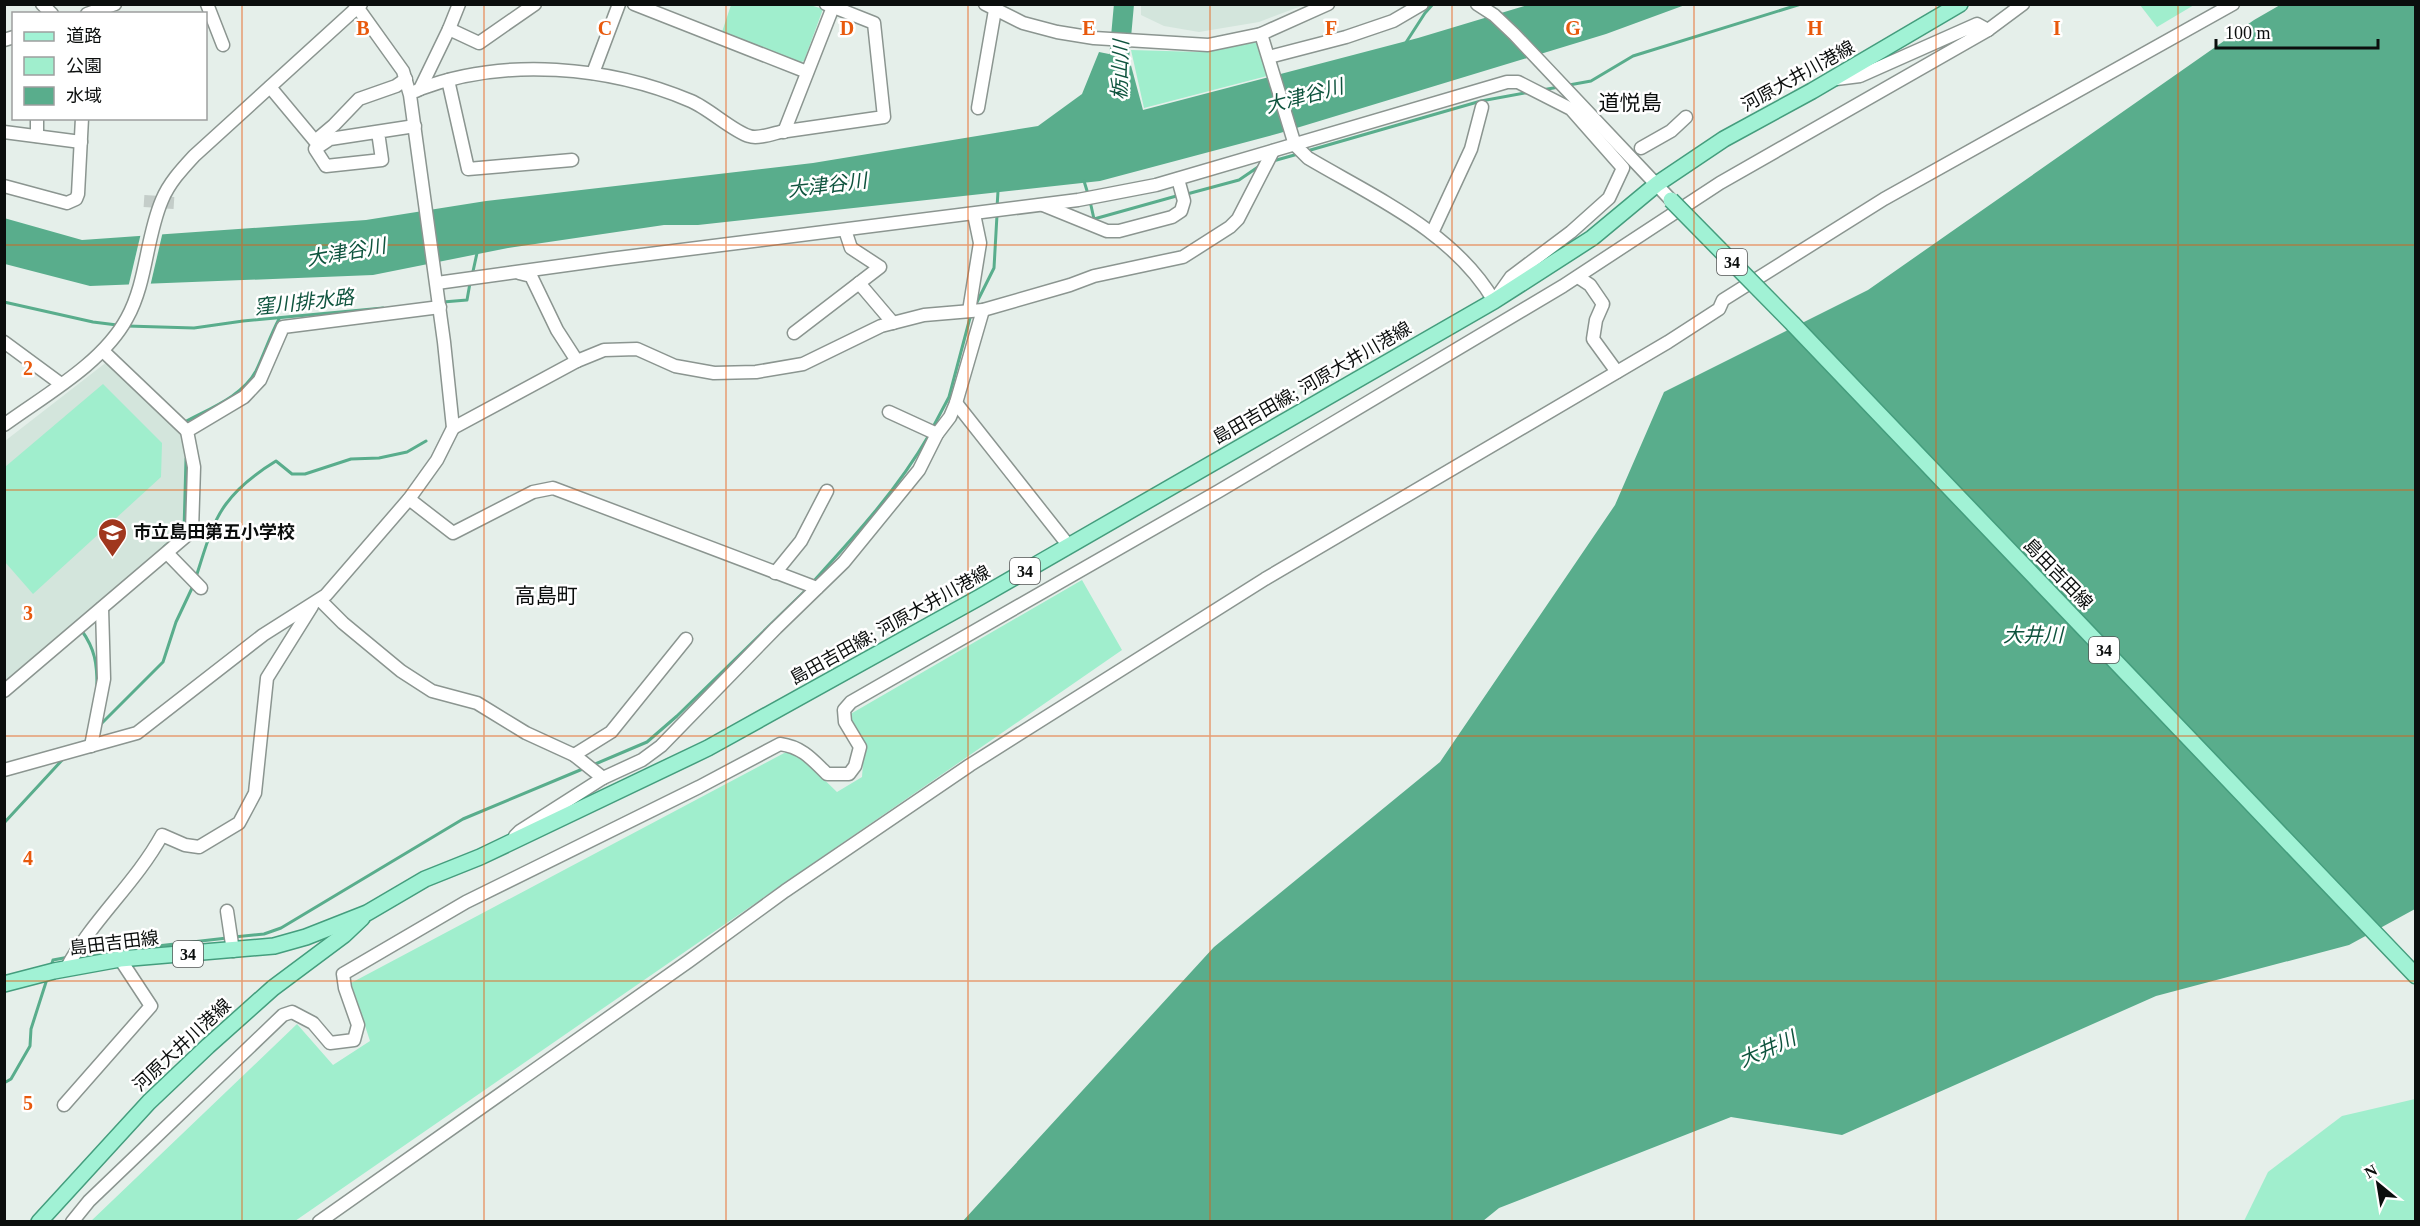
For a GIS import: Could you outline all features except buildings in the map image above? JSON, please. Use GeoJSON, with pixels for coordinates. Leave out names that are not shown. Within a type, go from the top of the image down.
{"type":"FeatureCollection","features":[{"type":"Feature","properties":{"kind":"main road","name":"河原大井川港線"},"geometry":{"type":"LineString","coordinates":[[1657,184],[1724,139],[1832,80],[1960,4]]}},
{"type":"Feature","properties":{"kind":"main road","name":"島田吉田線; 河原大井川港線"},"geometry":{"type":"LineString","coordinates":[[367,913],[425,879],[480,857],[708,748],[830,682],[1494,301],[1592,238],[1657,184]]}},
{"type":"Feature","properties":{"kind":"main road","name":"島田吉田線"},"geometry":{"type":"LineString","coordinates":[[1671,200],[1809,341],[2415,976]]}},
{"type":"Feature","properties":{"kind":"main road","name":"河原大井川港線"},"geometry":{"type":"LineString","coordinates":[[39,1221],[149,1102],[207,1046],[273,988],[344,935],[367,913]]}},
{"type":"Feature","properties":{"kind":"main road","name":"島田吉田線"},"geometry":{"type":"LineString","coordinates":[[4,984],[120,959],[232,951],[285,943],[367,913]]}},
{"type":"Feature","properties":{"kind":"street"},"geometry":{"type":"LineString","coordinates":[[93,12],[115,4]]}},
{"type":"Feature","properties":{"kind":"street"},"geometry":{"type":"LineString","coordinates":[[207,4],[223,45]]}},
{"type":"Feature","properties":{"kind":"street"},"geometry":{"type":"LineString","coordinates":[[453,428],[440,307],[413,111],[415,92],[449,29],[459,4]]}},
{"type":"Feature","properties":{"kind":"street"},"geometry":{"type":"LineString","coordinates":[[449,29],[478,43],[536,4]]}},
{"type":"Feature","properties":{"kind":"street"},"geometry":{"type":"LineString","coordinates":[[593,73],[619,4]]}},
{"type":"Feature","properties":{"kind":"street"},"geometry":{"type":"LineString","coordinates":[[634,4],[807,72]]}},
{"type":"Feature","properties":{"kind":"street"},"geometry":{"type":"LineString","coordinates":[[978,108],[990,7],[1023,23],[1094,38],[1208,45],[1261,34],[1328,4]]}},
{"type":"Feature","properties":{"kind":"street"},"geometry":{"type":"LineString","coordinates":[[1270,61],[1393,21],[1422,4]]}},
{"type":"Feature","properties":{"kind":"street"},"geometry":{"type":"LineString","coordinates":[[1478,4],[1504,24],[1671,200]]}},
{"type":"Feature","properties":{"kind":"street"},"geometry":{"type":"LineString","coordinates":[[72,1221],[89,1201],[283,1015],[292,1012],[313,1023],[330,1043],[354,1040],[357,1025],[343,974],[466,902],[689,792],[780,744],[792,746],[808,754],[826,774],[849,774],[855,766],[860,747],[845,722],[844,710],[851,702],[1220,491],[1578,277],[1720,183],[1988,30],[2023,4]]}},
{"type":"Feature","properties":{"kind":"street"},"geometry":{"type":"LineString","coordinates":[[319,1221],[689,962],[785,891],[970,765],[1266,579],[1668,342],[1719,309],[1723,300],[1884,200],[2234,4]]}},
{"type":"Feature","properties":{"kind":"street"},"geometry":{"type":"LineString","coordinates":[[4,425],[103,351],[119,332],[130,312],[162,199],[194,156],[358,6],[394,57],[415,92]]}},
{"type":"Feature","properties":{"kind":"street"},"geometry":{"type":"LineString","coordinates":[[415,92],[448,80],[478,73],[514,70],[593,73],[655,88],[693,102],[750,137],[784,132],[884,117],[874,23],[829,6],[784,132]]}},
{"type":"Feature","properties":{"kind":"street"},"geometry":{"type":"LineString","coordinates":[[1832,80],[1860,76],[1977,24],[1988,30]]}},
{"type":"Feature","properties":{"kind":"street"},"geometry":{"type":"LineString","coordinates":[[436,281],[974,214],[1100,196],[1178,178],[1295,145],[1507,82],[1518,82],[1571,109],[1623,168],[1609,198],[1571,232],[1511,277],[1494,301],[1482,281],[1432,233],[1308,158],[1295,145],[1261,34]]}},
{"type":"Feature","properties":{"kind":"street"},"geometry":{"type":"LineString","coordinates":[[270,87],[315,141],[359,99],[396,86],[406,80]]}},
{"type":"Feature","properties":{"kind":"street"},"geometry":{"type":"LineString","coordinates":[[448,80],[468,169],[572,160]]}},
{"type":"Feature","properties":{"kind":"street"},"geometry":{"type":"LineString","coordinates":[[1432,233],[1471,149],[1482,107]]}},
{"type":"Feature","properties":{"kind":"street"},"geometry":{"type":"LineString","coordinates":[[1641,148],[1671,130],[1686,117]]}},
{"type":"Feature","properties":{"kind":"street"},"geometry":{"type":"LineString","coordinates":[[37,120],[37,136]]}},
{"type":"Feature","properties":{"kind":"street"},"geometry":{"type":"LineString","coordinates":[[4,186],[68,203],[76,199],[82,120]]}},
{"type":"Feature","properties":{"kind":"street"},"geometry":{"type":"LineString","coordinates":[[378,132],[382,160],[326,166],[315,149],[330,139],[415,126]]}},
{"type":"Feature","properties":{"kind":"street"},"geometry":{"type":"LineString","coordinates":[[4,132],[81,142]]}},
{"type":"Feature","properties":{"kind":"street"},"geometry":{"type":"LineString","coordinates":[[66,969],[76,951],[129,886],[162,836],[185,845],[199,847],[239,823],[255,793],[267,678],[317,602],[409,499],[436,460],[453,428],[577,361],[604,350],[637,349],[675,366],[714,373],[756,372],[803,364],[881,326],[892,323],[924,315],[983,310],[1094,276],[1183,257],[1230,227],[1238,219],[1273,151]]}},
{"type":"Feature","properties":{"kind":"street"},"geometry":{"type":"LineString","coordinates":[[1042,205],[1107,231],[1119,231],[1172,217],[1181,212],[1184,201],[1178,178]]}},
{"type":"Feature","properties":{"kind":"street"},"geometry":{"type":"LineString","coordinates":[[969,311],[980,243],[974,214]]}},
{"type":"Feature","properties":{"kind":"street"},"geometry":{"type":"LineString","coordinates":[[794,333],[880,267],[851,248],[845,230]]}},
{"type":"Feature","properties":{"kind":"street"},"geometry":{"type":"LineString","coordinates":[[512,271],[531,276],[556,330],[577,361]]}},
{"type":"Feature","properties":{"kind":"street"},"geometry":{"type":"LineString","coordinates":[[1578,277],[1590,285],[1603,304],[1596,320],[1593,339],[1617,372]]}},
{"type":"Feature","properties":{"kind":"street"},"geometry":{"type":"LineString","coordinates":[[860,283],[892,323]]}},
{"type":"Feature","properties":{"kind":"street"},"geometry":{"type":"LineString","coordinates":[[187,431],[244,398],[260,380],[284,327],[440,307]]}},
{"type":"Feature","properties":{"kind":"street"},"geometry":{"type":"LineString","coordinates":[[507,844],[520,831],[603,778],[642,760],[661,746],[844,562],[919,470],[937,434],[950,417],[983,310]]}},
{"type":"Feature","properties":{"kind":"street"},"geometry":{"type":"LineString","coordinates":[[4,342],[61,384]]}},
{"type":"Feature","properties":{"kind":"street"},"geometry":{"type":"LineString","coordinates":[[4,691],[192,531],[194,467],[187,431],[103,351]]}},
{"type":"Feature","properties":{"kind":"street"},"geometry":{"type":"LineString","coordinates":[[956,403],[1069,546]]}},
{"type":"Feature","properties":{"kind":"street"},"geometry":{"type":"LineString","coordinates":[[889,412],[937,434]]}},
{"type":"Feature","properties":{"kind":"street"},"geometry":{"type":"LineString","coordinates":[[409,499],[453,533],[532,492],[553,488],[817,588]]}},
{"type":"Feature","properties":{"kind":"street"},"geometry":{"type":"LineString","coordinates":[[775,573],[801,541],[827,491]]}},
{"type":"Feature","properties":{"kind":"street"},"geometry":{"type":"LineString","coordinates":[[167,553],[201,588]]}},
{"type":"Feature","properties":{"kind":"street"},"geometry":{"type":"LineString","coordinates":[[4,770],[137,733],[263,635],[317,602]]}},
{"type":"Feature","properties":{"kind":"street"},"geometry":{"type":"LineString","coordinates":[[317,602],[401,672],[432,691],[477,703],[526,733],[574,755],[603,778]]}},
{"type":"Feature","properties":{"kind":"street"},"geometry":{"type":"LineString","coordinates":[[91,746],[104,679],[102,608]]}},
{"type":"Feature","properties":{"kind":"street"},"geometry":{"type":"LineString","coordinates":[[574,755],[611,732],[686,639]]}},
{"type":"Feature","properties":{"kind":"street"},"geometry":{"type":"LineString","coordinates":[[227,911],[232,951]]}},
{"type":"Feature","properties":{"kind":"street"},"geometry":{"type":"LineString","coordinates":[[64,1105],[150,1005],[120,959]]}},
{"type":"Feature","properties":{"kind":"shaded area"},"geometry":{"type":"Polygon","coordinates":[[[1141,4],[1304,5],[1259,22],[1199,32],[1164,26],[1141,15],[1141,4]]]}},
{"type":"Feature","properties":{"kind":"shaded area"},"geometry":{"type":"Polygon","coordinates":[[[108,361],[182,435],[189,465],[187,530],[5,684],[5,441],[108,361]]]}},
{"type":"Feature","properties":{"kind":"green space"},"geometry":{"type":"Polygon","coordinates":[[[731,5],[810,5],[823,9],[804,61],[799,63],[722,32],[731,5]]]}},
{"type":"Feature","properties":{"kind":"green space"},"geometry":{"type":"Polygon","coordinates":[[[2140,5],[2194,5],[2157,27],[2140,5]]]}},
{"type":"Feature","properties":{"kind":"green space"},"geometry":{"type":"Polygon","coordinates":[[[1258,42],[1267,76],[1144,108],[1131,50],[1200,52],[1258,42]]]}},
{"type":"Feature","properties":{"kind":"green space"},"geometry":{"type":"Polygon","coordinates":[[[103,384],[162,443],[161,477],[33,594],[5,562],[5,467],[103,384]]]}},
{"type":"Feature","properties":{"kind":"green space"},"geometry":{"type":"Polygon","coordinates":[[[1082,580],[1122,650],[295,1221],[90,1222],[297,1024],[333,1065],[370,1041],[351,983],[788,751],[807,763],[837,792],[862,777],[864,750],[847,716],[1082,580]]]}},
{"type":"Feature","properties":{"kind":"green space"},"geometry":{"type":"Polygon","coordinates":[[[2415,1099],[2415,1221],[2244,1221],[2268,1172],[2342,1116],[2415,1099]]]}},
{"type":"Feature","properties":{"kind":"water","name":"大津谷川"},"geometry":{"type":"Polygon","coordinates":[[[1528,5],[1685,5],[1606,34],[1280,133],[1100,181],[698,225],[664,225],[508,248],[373,275],[90,286],[5,264],[4,218],[82,240],[366,220],[486,201],[813,163],[1038,126],[1082,94],[1099,52],[1129,58],[1143,110],[1418,38],[1528,5]]]}},
{"type":"Feature","properties":{"kind":"water","name":"大井川"},"geometry":{"type":"Polygon","coordinates":[[[2280,5],[2415,5],[2415,909],[2349,945],[2156,996],[1842,1135],[1731,1117],[1499,1208],[1483,1221],[962,1222],[1214,947],[1440,762],[1615,505],[1664,392],[1868,290],[2254,20],[2280,5]]]}},
{"type":"Feature","properties":{"kind":"pier"},"geometry":{"type":"Polygon","coordinates":[[[163,231],[150,287],[128,288],[141,233],[163,231]]]}},
{"type":"Feature","properties":{"kind":"waterway","name":"栃山川"},"geometry":{"type":"LineString","coordinates":[[1117,81],[1124,4]]}},
{"type":"Feature","properties":{"kind":"waterway"},"geometry":{"type":"LineString","coordinates":[[1405,44],[1433,4]]}},
{"type":"Feature","properties":{"kind":"waterway"},"geometry":{"type":"LineString","coordinates":[[1569,85],[1591,81],[1633,56],[1801,4]]}},
{"type":"Feature","properties":{"kind":"waterway"},"geometry":{"type":"LineString","coordinates":[[1542,90],[1559,87]]}},
{"type":"Feature","properties":{"kind":"waterway"},"geometry":{"type":"LineString","coordinates":[[1307,151],[1481,101],[1530,92]]}},
{"type":"Feature","properties":{"kind":"waterway"},"geometry":{"type":"LineString","coordinates":[[1273,161],[1298,154]]}},
{"type":"Feature","properties":{"kind":"waterway"},"geometry":{"type":"LineString","coordinates":[[1187,194],[1239,180],[1261,165]]}},
{"type":"Feature","properties":{"kind":"waterway"},"geometry":{"type":"LineString","coordinates":[[1084,181],[1088,194]]}},
{"type":"Feature","properties":{"kind":"waterway"},"geometry":{"type":"LineString","coordinates":[[997,208],[998,191]]}},
{"type":"Feature","properties":{"kind":"waterway"},"geometry":{"type":"LineString","coordinates":[[1090,201],[1094,219],[1180,195]]}},
{"type":"Feature","properties":{"kind":"waterway"},"geometry":{"type":"LineString","coordinates":[[975,306],[994,268],[997,215]]}},
{"type":"Feature","properties":{"kind":"waterway"},"geometry":{"type":"LineString","coordinates":[[472,276],[477,253]]}},
{"type":"Feature","properties":{"kind":"waterway","name":"窪川排水路"},"geometry":{"type":"LineString","coordinates":[[443,302],[467,300],[470,283]]}},
{"type":"Feature","properties":{"kind":"waterway"},"geometry":{"type":"LineString","coordinates":[[4,302],[93,322],[117,325]]}},
{"type":"Feature","properties":{"kind":"waterway","name":"窪川排水路"},"geometry":{"type":"LineString","coordinates":[[127,326],[194,328],[243,321],[383,308]]}},
{"type":"Feature","properties":{"kind":"waterway"},"geometry":{"type":"LineString","coordinates":[[932,429],[949,397],[971,314]]}},
{"type":"Feature","properties":{"kind":"waterway"},"geometry":{"type":"LineString","coordinates":[[183,423],[224,402],[250,380],[279,319]]}},
{"type":"Feature","properties":{"kind":"waterway"},"geometry":{"type":"LineString","coordinates":[[812,583],[889,493],[929,435]]}},
{"type":"Feature","properties":{"kind":"waterway"},"geometry":{"type":"LineString","coordinates":[[196,577],[212,530],[226,504],[249,480],[276,461],[292,474],[305,474],[351,459],[379,458],[407,452],[426,441]]}},
{"type":"Feature","properties":{"kind":"waterway"},"geometry":{"type":"LineString","coordinates":[[164,547],[184,530],[186,459]]}},
{"type":"Feature","properties":{"kind":"waterway"},"geometry":{"type":"LineString","coordinates":[[100,725],[163,662],[176,622],[193,586]]}},
{"type":"Feature","properties":{"kind":"waterway"},"geometry":{"type":"LineString","coordinates":[[593,765],[647,742],[677,716],[808,588]]}},
{"type":"Feature","properties":{"kind":"waterway"},"geometry":{"type":"LineString","coordinates":[[82,631],[90,644],[94,657],[97,686]]}},
{"type":"Feature","properties":{"kind":"waterway"},"geometry":{"type":"LineString","coordinates":[[4,823],[64,758]]}},
{"type":"Feature","properties":{"kind":"waterway"},"geometry":{"type":"LineString","coordinates":[[234,937],[264,934],[281,928],[463,819],[585,768]]}},
{"type":"Feature","properties":{"kind":"waterway"},"geometry":{"type":"LineString","coordinates":[[79,955],[227,938]]}},
{"type":"Feature","properties":{"kind":"waterway"},"geometry":{"type":"LineString","coordinates":[[51,967],[53,960],[69,957]]}},
{"type":"Feature","properties":{"kind":"waterway"},"geometry":{"type":"LineString","coordinates":[[4,1083],[11,1079],[30,1046],[31,1029],[47,979]]}},
{"type":"Feature","properties":{"kind":"tunnel"},"geometry":{"type":"LineString","coordinates":[[144,201],[175,203]]}},
{"type":"Feature","properties":{"kind":"place","name":"市立島田第五小学校"},"geometry":{"type":"Point","coordinates":[112,558]}},
{"type":"Feature","properties":{"kind":"district","name":"道悦島"},"geometry":{"type":"Point","coordinates":[1630,103]}},
{"type":"Feature","properties":{"kind":"district","name":"高島町"},"geometry":{"type":"Point","coordinates":[546,596]}}]}
